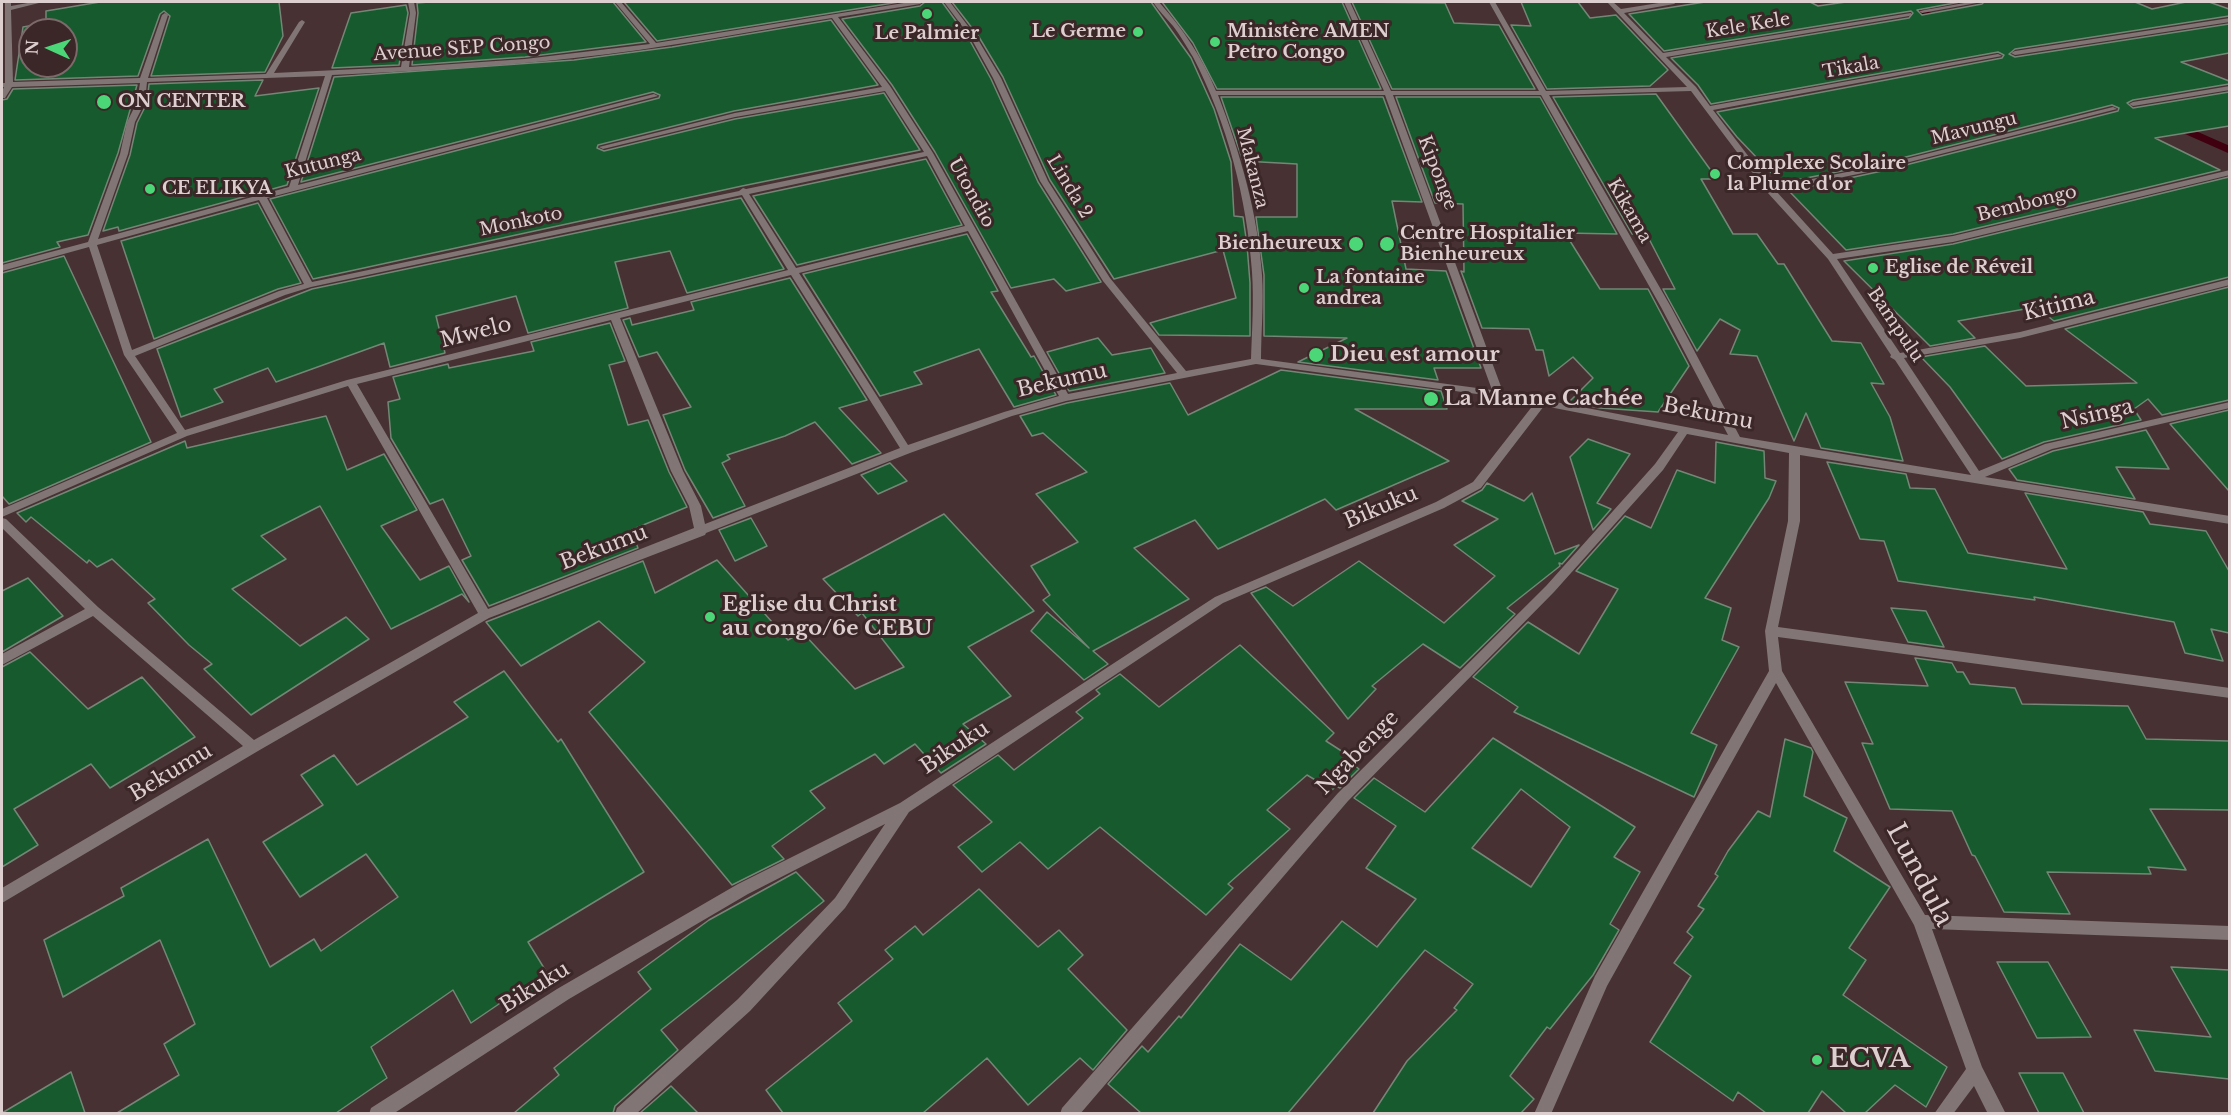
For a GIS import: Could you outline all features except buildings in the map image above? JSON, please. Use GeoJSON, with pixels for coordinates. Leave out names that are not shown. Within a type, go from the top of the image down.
{"type":"FeatureCollection","features":[{"type":"Feature","properties":{"kind":"street"},"geometry":{"type":"LineString","coordinates":[[2,96],[5,85],[9,5],[40,2]]}},
{"type":"Feature","properties":{"kind":"street"},"geometry":{"type":"LineString","coordinates":[[405,68],[413,13],[411,2]]}},
{"type":"Feature","properties":{"kind":"street"},"geometry":{"type":"LineString","coordinates":[[618,2],[655,46]]}},
{"type":"Feature","properties":{"kind":"street","name":"Avenue SEP Congo"},"geometry":{"type":"LineString","coordinates":[[5,85],[144,78],[329,73],[526,61],[655,46],[920,2]]}},
{"type":"Feature","properties":{"kind":"street","name":"Linda 2"},"geometry":{"type":"LineString","coordinates":[[947,2],[974,38],[997,78],[1044,181],[1106,279],[1184,375]]}},
{"type":"Feature","properties":{"kind":"street","name":"Makanza"},"geometry":{"type":"LineString","coordinates":[[1156,2],[1175,20],[1215,93],[1239,174],[1257,262],[1256,361]]}},
{"type":"Feature","properties":{"kind":"street","name":"Kiponge"},"geometry":{"type":"LineString","coordinates":[[1347,2],[1388,92],[1499,394]]}},
{"type":"Feature","properties":{"kind":"street","name":"Kikama"},"geometry":{"type":"LineString","coordinates":[[1492,2],[1665,307],[1735,438]]}},
{"type":"Feature","properties":{"kind":"street","name":"Bampulu"},"geometry":{"type":"LineString","coordinates":[[1610,2],[1622,11],[1693,89],[1770,190],[1831,256],[1895,357],[1940,418],[1980,479]]}},
{"type":"Feature","properties":{"kind":"street"},"geometry":{"type":"LineString","coordinates":[[1622,11],[1674,2]]}},
{"type":"Feature","properties":{"kind":"street"},"geometry":{"type":"LineString","coordinates":[[1922,11],[1979,2]]}},
{"type":"Feature","properties":{"kind":"street","name":"Kele Kele"},"geometry":{"type":"LineString","coordinates":[[1663,55],[1909,14]]}},
{"type":"Feature","properties":{"kind":"street"},"geometry":{"type":"LineString","coordinates":[[165,15],[144,78],[141,102],[131,122],[124,154],[92,243],[129,355],[183,434]]}},
{"type":"Feature","properties":{"kind":"street","name":"Utondio"},"geometry":{"type":"LineString","coordinates":[[833,15],[887,88],[929,153],[1065,398]]}},
{"type":"Feature","properties":{"kind":"street"},"geometry":{"type":"LineString","coordinates":[[2015,54],[2229,20]]}},
{"type":"Feature","properties":{"kind":"street"},"geometry":{"type":"LineString","coordinates":[[269,75],[302,22]]}},
{"type":"Feature","properties":{"kind":"street","name":"Tikala"},"geometry":{"type":"LineString","coordinates":[[1709,108],[1998,56]]}},
{"type":"Feature","properties":{"kind":"street"},"geometry":{"type":"LineString","coordinates":[[294,189],[329,73]]}},
{"type":"Feature","properties":{"kind":"street"},"geometry":{"type":"LineString","coordinates":[[603,147],[735,115],[887,88]]}},
{"type":"Feature","properties":{"kind":"street"},"geometry":{"type":"LineString","coordinates":[[2133,104],[2229,88]]}},
{"type":"Feature","properties":{"kind":"street"},"geometry":{"type":"LineString","coordinates":[[1215,93],[1543,93],[1693,89]]}},
{"type":"Feature","properties":{"kind":"street","name":"Kutunga"},"geometry":{"type":"LineString","coordinates":[[2,268],[262,197],[654,96]]}},
{"type":"Feature","properties":{"kind":"street","name":"Mavungu"},"geometry":{"type":"LineString","coordinates":[[1770,190],[1882,167],[2113,109]]}},
{"type":"Feature","properties":{"kind":"street","name":"Monkoto"},"geometry":{"type":"LineString","coordinates":[[129,355],[282,293],[309,285],[929,153]]}},
{"type":"Feature","properties":{"kind":"street","name":"Bembongo"},"geometry":{"type":"LineString","coordinates":[[1831,256],[1953,239],[2229,172]]}},
{"type":"Feature","properties":{"kind":"street"},"geometry":{"type":"LineString","coordinates":[[743,191],[906,450]]}},
{"type":"Feature","properties":{"kind":"street"},"geometry":{"type":"LineString","coordinates":[[262,197],[309,285]]}},
{"type":"Feature","properties":{"kind":"street","name":"Mwelo"},"geometry":{"type":"LineString","coordinates":[[2,513],[183,434],[351,382],[796,273],[972,227]]}},
{"type":"Feature","properties":{"kind":"street","name":"Kitima"},"geometry":{"type":"LineString","coordinates":[[1895,357],[2020,334],[2229,282]]}},
{"type":"Feature","properties":{"kind":"street"},"geometry":{"type":"LineString","coordinates":[[615,318],[677,471],[695,506],[701,532]]}},
{"type":"Feature","properties":{"kind":"street","name":"Bekumu"},"geometry":{"type":"LineString","coordinates":[[2,896],[253,747],[485,615],[906,450],[1008,414],[1065,398],[1256,361],[1499,394],[1540,404],[1735,438],[1795,451],[2229,520]]}},
{"type":"Feature","properties":{"kind":"street"},"geometry":{"type":"LineString","coordinates":[[351,382],[485,615]]}},
{"type":"Feature","properties":{"kind":"street","name":"Bikuku"},"geometry":{"type":"LineString","coordinates":[[377,1113],[563,994],[743,889],[905,807],[1219,600],[1440,505],[1477,484],[1540,404]]}},
{"type":"Feature","properties":{"kind":"street","name":"Nsinga"},"geometry":{"type":"LineString","coordinates":[[1980,479],[2049,446],[2229,405]]}},
{"type":"Feature","properties":{"kind":"street","name":"Ngabenge"},"geometry":{"type":"LineString","coordinates":[[1068,1113],[1343,797],[1550,589],[1659,467],[1685,429]]}},
{"type":"Feature","properties":{"kind":"street"},"geometry":{"type":"LineString","coordinates":[[1542,1113],[1601,981],[1776,671],[1771,631],[1794,520],[1795,451]]}},
{"type":"Feature","properties":{"kind":"street"},"geometry":{"type":"LineString","coordinates":[[2,522],[94,610],[253,747]]}},
{"type":"Feature","properties":{"kind":"street"},"geometry":{"type":"LineString","coordinates":[[2,660],[94,610]]}},
{"type":"Feature","properties":{"kind":"street"},"geometry":{"type":"LineString","coordinates":[[1771,631],[2229,693]]}},
{"type":"Feature","properties":{"kind":"street","name":"Lundula"},"geometry":{"type":"LineString","coordinates":[[1776,671],[1921,922],[1975,1071],[1998,1113]]}},
{"type":"Feature","properties":{"kind":"street"},"geometry":{"type":"LineString","coordinates":[[623,1113],[744,1005],[840,903],[905,807]]}},
{"type":"Feature","properties":{"kind":"street"},"geometry":{"type":"LineString","coordinates":[[1921,922],[2229,933]]}},
{"type":"Feature","properties":{"kind":"street"},"geometry":{"type":"LineString","coordinates":[[1942,1113],[1975,1071]]}},
{"type":"Feature","properties":{"kind":"waterway"},"geometry":{"type":"LineString","coordinates":[[1898,2],[1939,20]]}},
{"type":"Feature","properties":{"kind":"waterway"},"geometry":{"type":"LineString","coordinates":[[2178,127],[2230,150]]}},
{"type":"Feature","properties":{"kind":"place","name":"Le Palmier"},"geometry":{"type":"Point","coordinates":[927,14]}},
{"type":"Feature","properties":{"kind":"place","name":"Le Germe"},"geometry":{"type":"Point","coordinates":[1138,32]}},
{"type":"Feature","properties":{"kind":"place","name":"Ministère AMEN Petro Congo"},"geometry":{"type":"Point","coordinates":[1215,42]}},
{"type":"Feature","properties":{"kind":"place","name":"ON CENTER"},"geometry":{"type":"Point","coordinates":[104,102]}},
{"type":"Feature","properties":{"kind":"place","name":"Complexe Scolaire la Plume d'or"},"geometry":{"type":"Point","coordinates":[1715,174]}},
{"type":"Feature","properties":{"kind":"place","name":"CE ELIKYA"},"geometry":{"type":"Point","coordinates":[150,189]}},
{"type":"Feature","properties":{"kind":"place","name":"Bienheureux"},"geometry":{"type":"Point","coordinates":[1356,244]}},
{"type":"Feature","properties":{"kind":"place","name":"Centre Hospitalier Bienheureux"},"geometry":{"type":"Point","coordinates":[1387,244]}},
{"type":"Feature","properties":{"kind":"place","name":"Eglise de Réveil"},"geometry":{"type":"Point","coordinates":[1873,268]}},
{"type":"Feature","properties":{"kind":"place","name":"La fontaine andrea"},"geometry":{"type":"Point","coordinates":[1304,288]}},
{"type":"Feature","properties":{"kind":"place","name":"Dieu est amour"},"geometry":{"type":"Point","coordinates":[1316,355]}},
{"type":"Feature","properties":{"kind":"place","name":"La Manne Cachée"},"geometry":{"type":"Point","coordinates":[1431,399]}},
{"type":"Feature","properties":{"kind":"place","name":"Eglise du Christ au congo/6e CEBU"},"geometry":{"type":"Point","coordinates":[710,617]}},
{"type":"Feature","properties":{"kind":"place","name":"ECVA"},"geometry":{"type":"Point","coordinates":[1817,1060]}}]}
